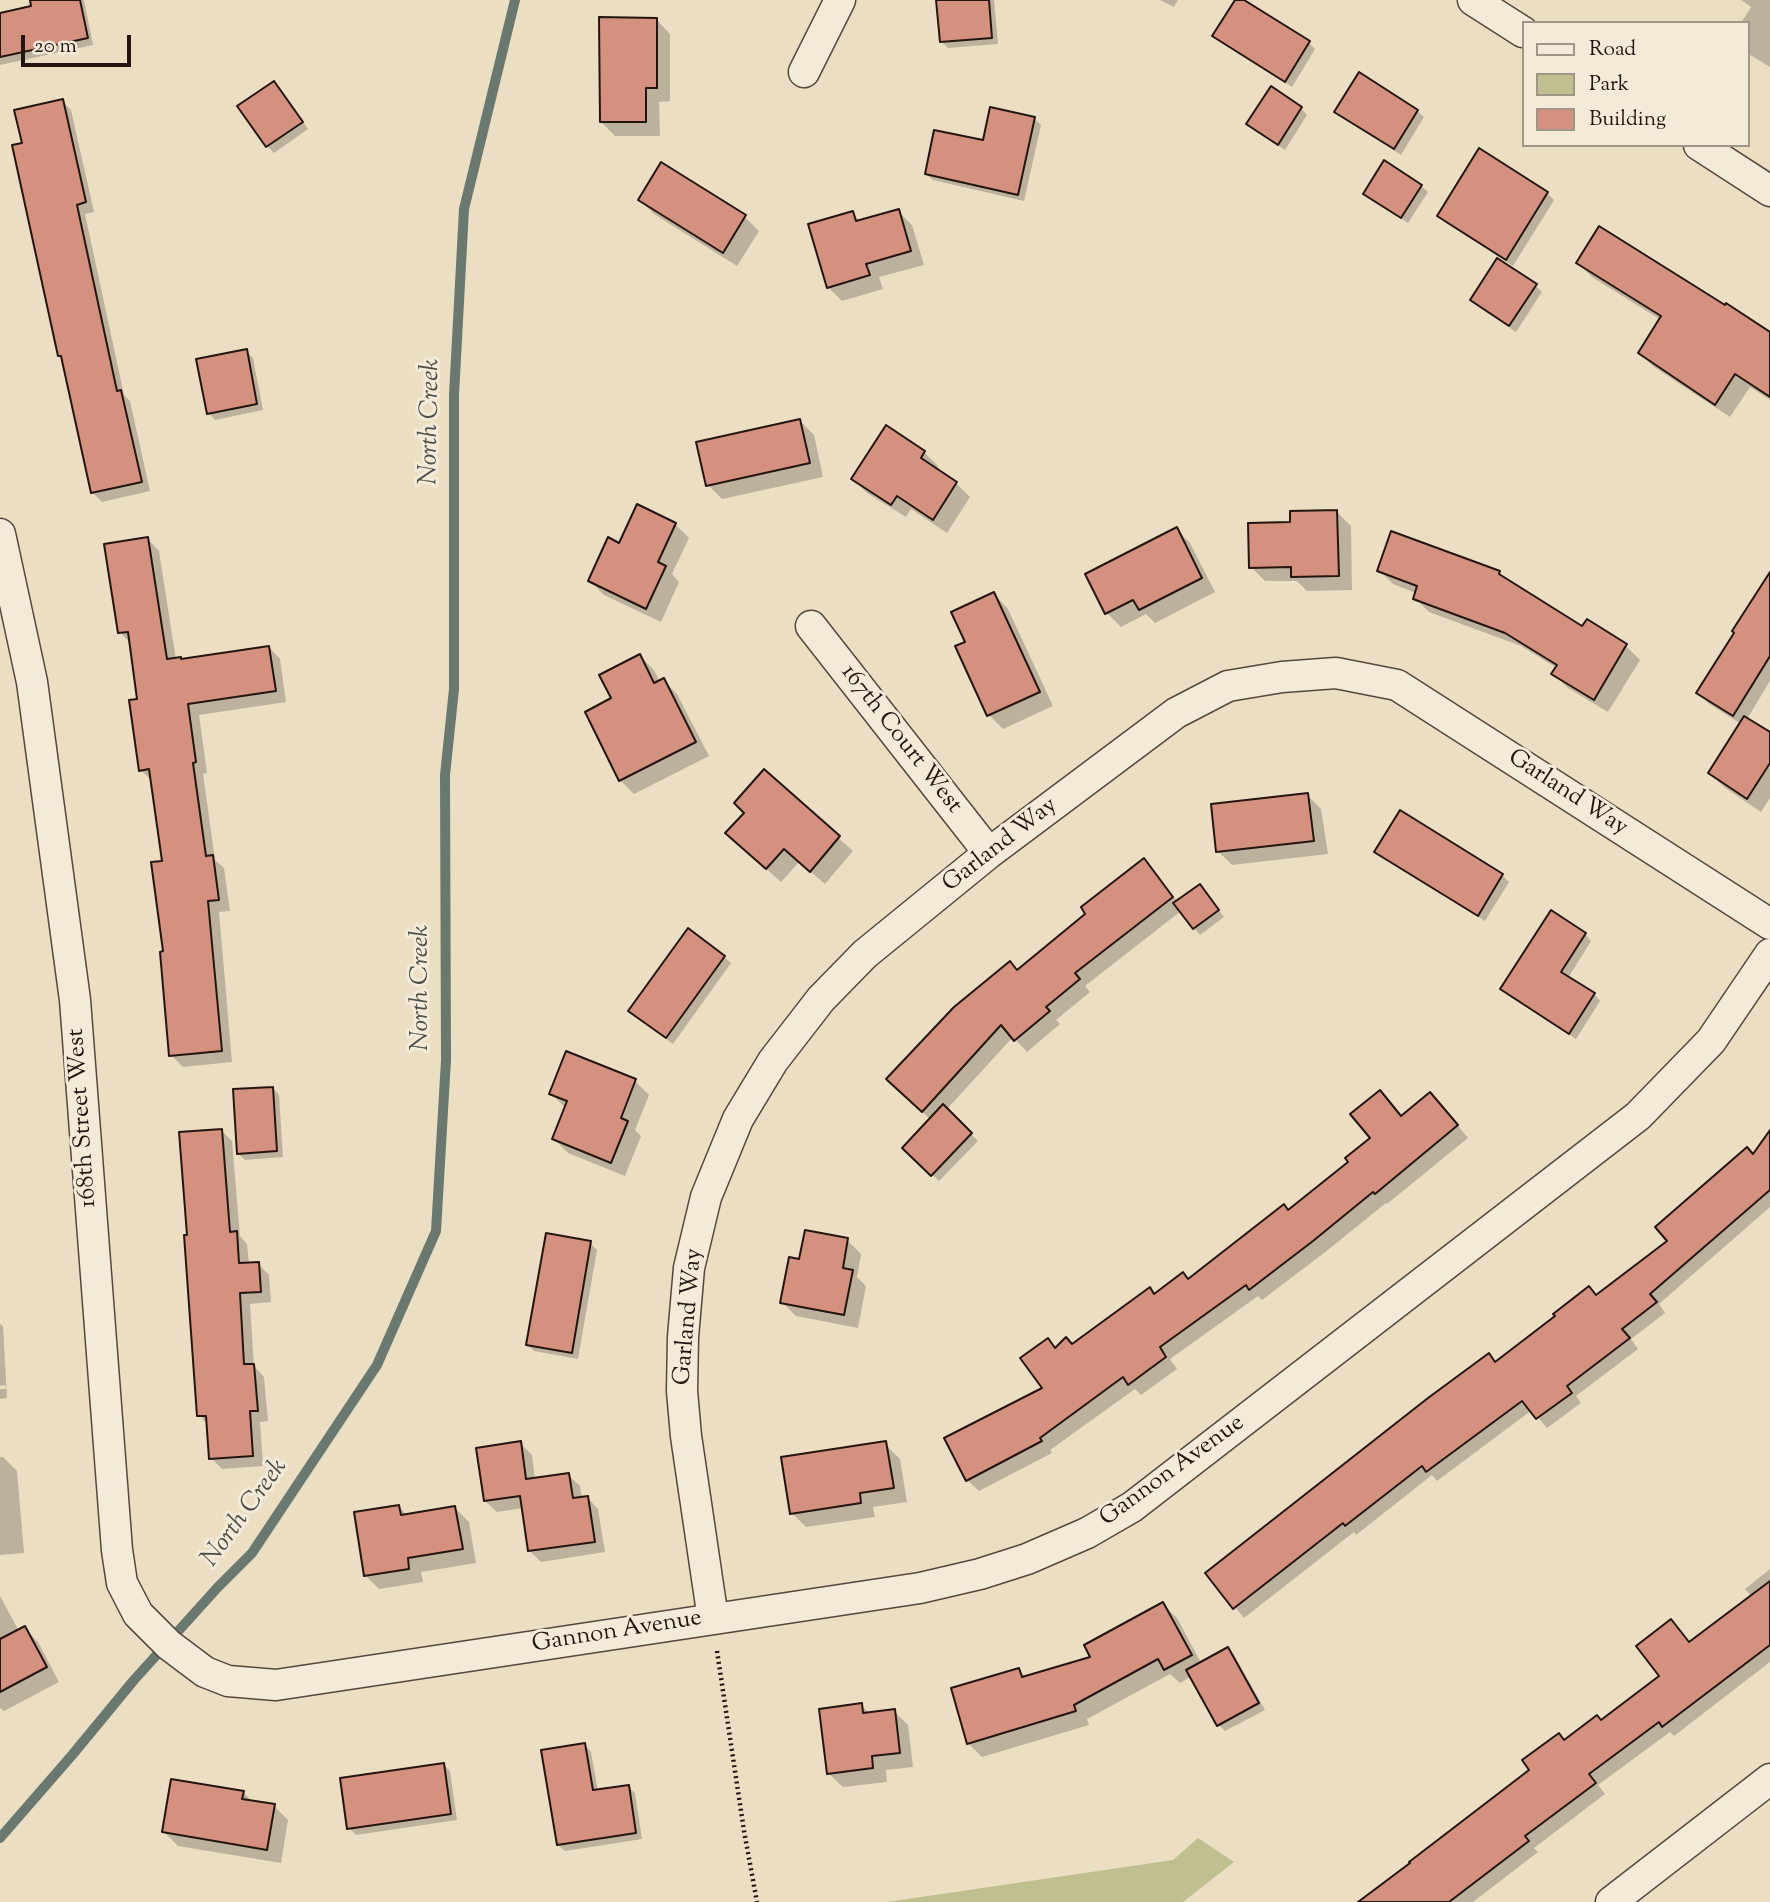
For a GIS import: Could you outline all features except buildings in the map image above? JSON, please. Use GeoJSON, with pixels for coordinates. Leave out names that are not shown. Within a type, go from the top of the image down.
{"type":"FeatureCollection","features":[{"type":"Feature","properties":{"kind":"street"},"geometry":{"type":"LineString","coordinates":[[804,72],[840,0]]}},
{"type":"Feature","properties":{"kind":"street"},"geometry":{"type":"LineString","coordinates":[[1473,0],[1522,31]]}},
{"type":"Feature","properties":{"kind":"street"},"geometry":{"type":"LineString","coordinates":[[1702,147],[1770,191]]}},
{"type":"Feature","properties":{"kind":"street","name":"168th Street West"},"geometry":{"type":"LineString","coordinates":[[0,534],[32,682],[73,986],[117,1550],[122,1583],[138,1614],[178,1653],[205,1672]]}},
{"type":"Feature","properties":{"kind":"street","name":"167th Court West"},"geometry":{"type":"LineString","coordinates":[[811,626],[989,853]]}},
{"type":"Feature","properties":{"kind":"street","name":"Garland Way"},"geometry":{"type":"LineString","coordinates":[[713,1619],[686,1436],[682,1391],[683,1337],[689,1268],[706,1198],[738,1119],[773,1061],[821,999],[865,954],[989,853],[1176,713],[1228,686],[1282,677],[1336,673],[1397,685],[1770,924]]}},
{"type":"Feature","properties":{"kind":"street","name":"Gannon Avenue"},"geometry":{"type":"LineString","coordinates":[[205,1672],[228,1681],[276,1685],[920,1588],[980,1574],[1027,1559],[1087,1534],[1132,1507],[1638,1116],[1711,1041],[1770,954]]}},
{"type":"Feature","properties":{"kind":"street"},"geometry":{"type":"LineString","coordinates":[[1611,1902],[1770,1779]]}},
{"type":"Feature","properties":{"kind":"path"},"geometry":{"type":"LineString","coordinates":[[713,1619],[757,1902]]}},
{"type":"Feature","properties":{"kind":"green space"},"geometry":{"type":"Polygon","coordinates":[[[1198,1838],[1234,1862],[1183,1902],[887,1902],[1173,1860],[1198,1838]]]}},
{"type":"Feature","properties":{"kind":"waterway","name":"North Creek"},"geometry":{"type":"LineString","coordinates":[[0,1838],[134,1680],[252,1553],[377,1365],[436,1231],[446,1060],[445,775],[454,689],[454,395],[464,209],[515,0]]}}]}
